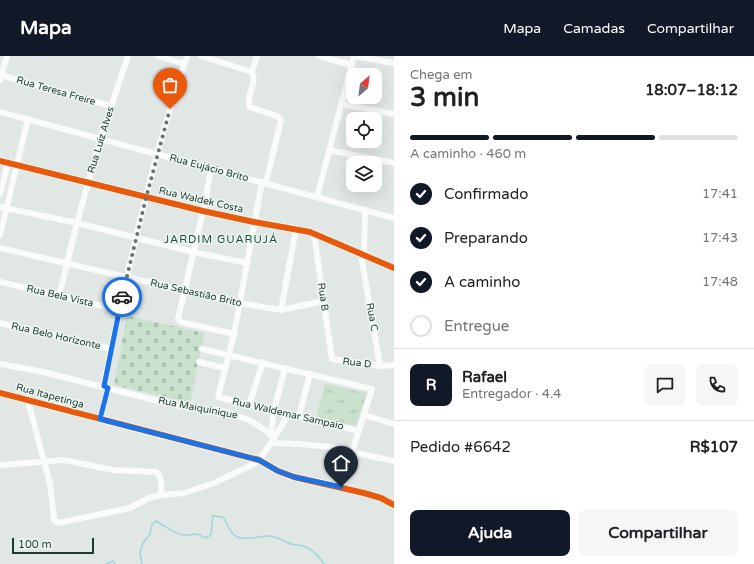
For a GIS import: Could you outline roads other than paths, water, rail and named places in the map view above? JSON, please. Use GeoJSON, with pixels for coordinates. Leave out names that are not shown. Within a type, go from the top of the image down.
{"type":"FeatureCollection","features":[{"type":"Feature","properties":{"kind":"street"},"geometry":{"type":"LineString","coordinates":[[0,77],[7,56]]}},
{"type":"Feature","properties":{"kind":"street","name":"Rua Luiz Alves"},"geometry":{"type":"LineString","coordinates":[[59,296],[100,140],[128,56]]}},
{"type":"Feature","properties":{"kind":"street"},"geometry":{"type":"LineString","coordinates":[[158,56],[184,64]]}},
{"type":"Feature","properties":{"kind":"street"},"geometry":{"type":"LineString","coordinates":[[100,419],[111,349],[136,238],[157,154],[187,56]]}},
{"type":"Feature","properties":{"kind":"street"},"geometry":{"type":"LineString","coordinates":[[201,56],[212,58],[252,72]]}},
{"type":"Feature","properties":{"kind":"street"},"geometry":{"type":"LineString","coordinates":[[199,362],[224,368],[229,355],[254,222],[281,120],[279,117],[250,107],[249,102],[254,78],[252,72],[257,56]]}},
{"type":"Feature","properties":{"kind":"street"},"geometry":{"type":"LineString","coordinates":[[319,56],[351,65]]}},
{"type":"Feature","properties":{"kind":"street"},"geometry":{"type":"LineString","coordinates":[[317,197],[354,56],[394,63]]}},
{"type":"Feature","properties":{"kind":"street","name":"Rua Teresa Freire"},"geometry":{"type":"LineString","coordinates":[[0,77],[111,106]]}},
{"type":"Feature","properties":{"kind":"street"},"geometry":{"type":"LineString","coordinates":[[341,104],[394,114]]}},
{"type":"Feature","properties":{"kind":"street","name":"Rua Eujácio Brito"},"geometry":{"type":"LineString","coordinates":[[0,112],[394,218]]}},
{"type":"Feature","properties":{"kind":"street"},"geometry":{"type":"LineString","coordinates":[[0,235],[3,208],[28,119]]}},
{"type":"Feature","properties":{"kind":"street"},"geometry":{"type":"LineString","coordinates":[[329,150],[394,163]]}},
{"type":"Feature","properties":{"kind":"street","name":"Rua Waldek Costa"},"geometry":{"type":"LineString","coordinates":[[0,161],[146,198],[254,222],[296,229],[314,234],[394,268]]}},
{"type":"Feature","properties":{"kind":"street"},"geometry":{"type":"LineString","coordinates":[[0,194],[8,163]]}},
{"type":"Feature","properties":{"kind":"street"},"geometry":{"type":"LineString","coordinates":[[211,169],[203,211],[178,319],[180,322],[234,334]]}},
{"type":"Feature","properties":{"kind":"street"},"geometry":{"type":"LineString","coordinates":[[3,208],[77,223],[193,252],[247,263]]}},
{"type":"Feature","properties":{"kind":"street","name":"Rua C"},"geometry":{"type":"LineString","coordinates":[[365,210],[363,256],[379,360],[382,366]]}},
{"type":"Feature","properties":{"kind":"street"},"geometry":{"type":"LineString","coordinates":[[281,310],[296,229]]}},
{"type":"Feature","properties":{"kind":"street","name":"Rua B"},"geometry":{"type":"LineString","coordinates":[[314,234],[332,360]]}},
{"type":"Feature","properties":{"kind":"street","name":"Rua Sebastião Brito"},"geometry":{"type":"LineString","coordinates":[[0,248],[239,303],[281,310],[323,301]]}},
{"type":"Feature","properties":{"kind":"street","name":"Rua Bela Vista"},"geometry":{"type":"LineString","coordinates":[[0,282],[119,310]]}},
{"type":"Feature","properties":{"kind":"street","name":"Rua Belo Horizonte"},"geometry":{"type":"LineString","coordinates":[[0,323],[111,349]]}},
{"type":"Feature","properties":{"kind":"street"},"geometry":{"type":"LineString","coordinates":[[202,349],[263,362],[372,389],[352,452]]}},
{"type":"Feature","properties":{"kind":"street","name":"Rua D"},"geometry":{"type":"LineString","coordinates":[[332,360],[382,366]]}},
{"type":"Feature","properties":{"kind":"street"},"geometry":{"type":"LineString","coordinates":[[250,405],[263,362]]}},
{"type":"Feature","properties":{"kind":"street","name":"Rua Maiquinique"},"geometry":{"type":"LineString","coordinates":[[0,364],[43,372],[182,407],[223,412],[242,417],[257,424],[272,439]]}},
{"type":"Feature","properties":{"kind":"street"},"geometry":{"type":"LineString","coordinates":[[382,366],[394,365]]}},
{"type":"Feature","properties":{"kind":"street","name":"Rua Waldemar Sampaio"},"geometry":{"type":"LineString","coordinates":[[224,368],[218,397],[359,431]]}},
{"type":"Feature","properties":{"kind":"street"},"geometry":{"type":"LineString","coordinates":[[272,439],[274,410],[285,368]]}},
{"type":"Feature","properties":{"kind":"street"},"geometry":{"type":"LineString","coordinates":[[298,416],[310,374]]}},
{"type":"Feature","properties":{"kind":"street","name":"Rua Itapetinga"},"geometry":{"type":"LineString","coordinates":[[0,393],[259,460],[278,471],[294,477],[364,492],[381,498],[394,505]]}},
{"type":"Feature","properties":{"kind":"street"},"geometry":{"type":"LineString","coordinates":[[28,401],[50,484],[54,520],[58,523],[130,508],[149,498],[161,495],[184,493],[202,488],[252,465],[259,460],[289,414]]}},
{"type":"Feature","properties":{"kind":"street"},"geometry":{"type":"LineString","coordinates":[[364,415],[394,424]]}},
{"type":"Feature","properties":{"kind":"street"},"geometry":{"type":"LineString","coordinates":[[272,439],[322,446],[394,461]]}},
{"type":"Feature","properties":{"kind":"street"},"geometry":{"type":"LineString","coordinates":[[0,465],[64,460],[113,470],[156,472],[160,475],[161,495]]}},
{"type":"Feature","properties":{"kind":"waterway"},"geometry":{"type":"LineString","coordinates":[[142,564],[140,553],[143,543],[150,534],[152,525],[156,521],[180,534],[196,534],[205,538],[211,535],[213,516],[223,517],[230,531],[237,537],[245,539],[264,536],[274,537],[309,549],[318,556],[324,564]]}},
{"type":"Feature","properties":{"kind":"waterway"},"geometry":{"type":"LineString","coordinates":[[106,564],[113,561],[115,564]]}},
{"type":"Feature","properties":{"kind":"district","name":"JARDIM GUARUJÁ"},"geometry":{"type":"Point","coordinates":[221,239]}}]}
